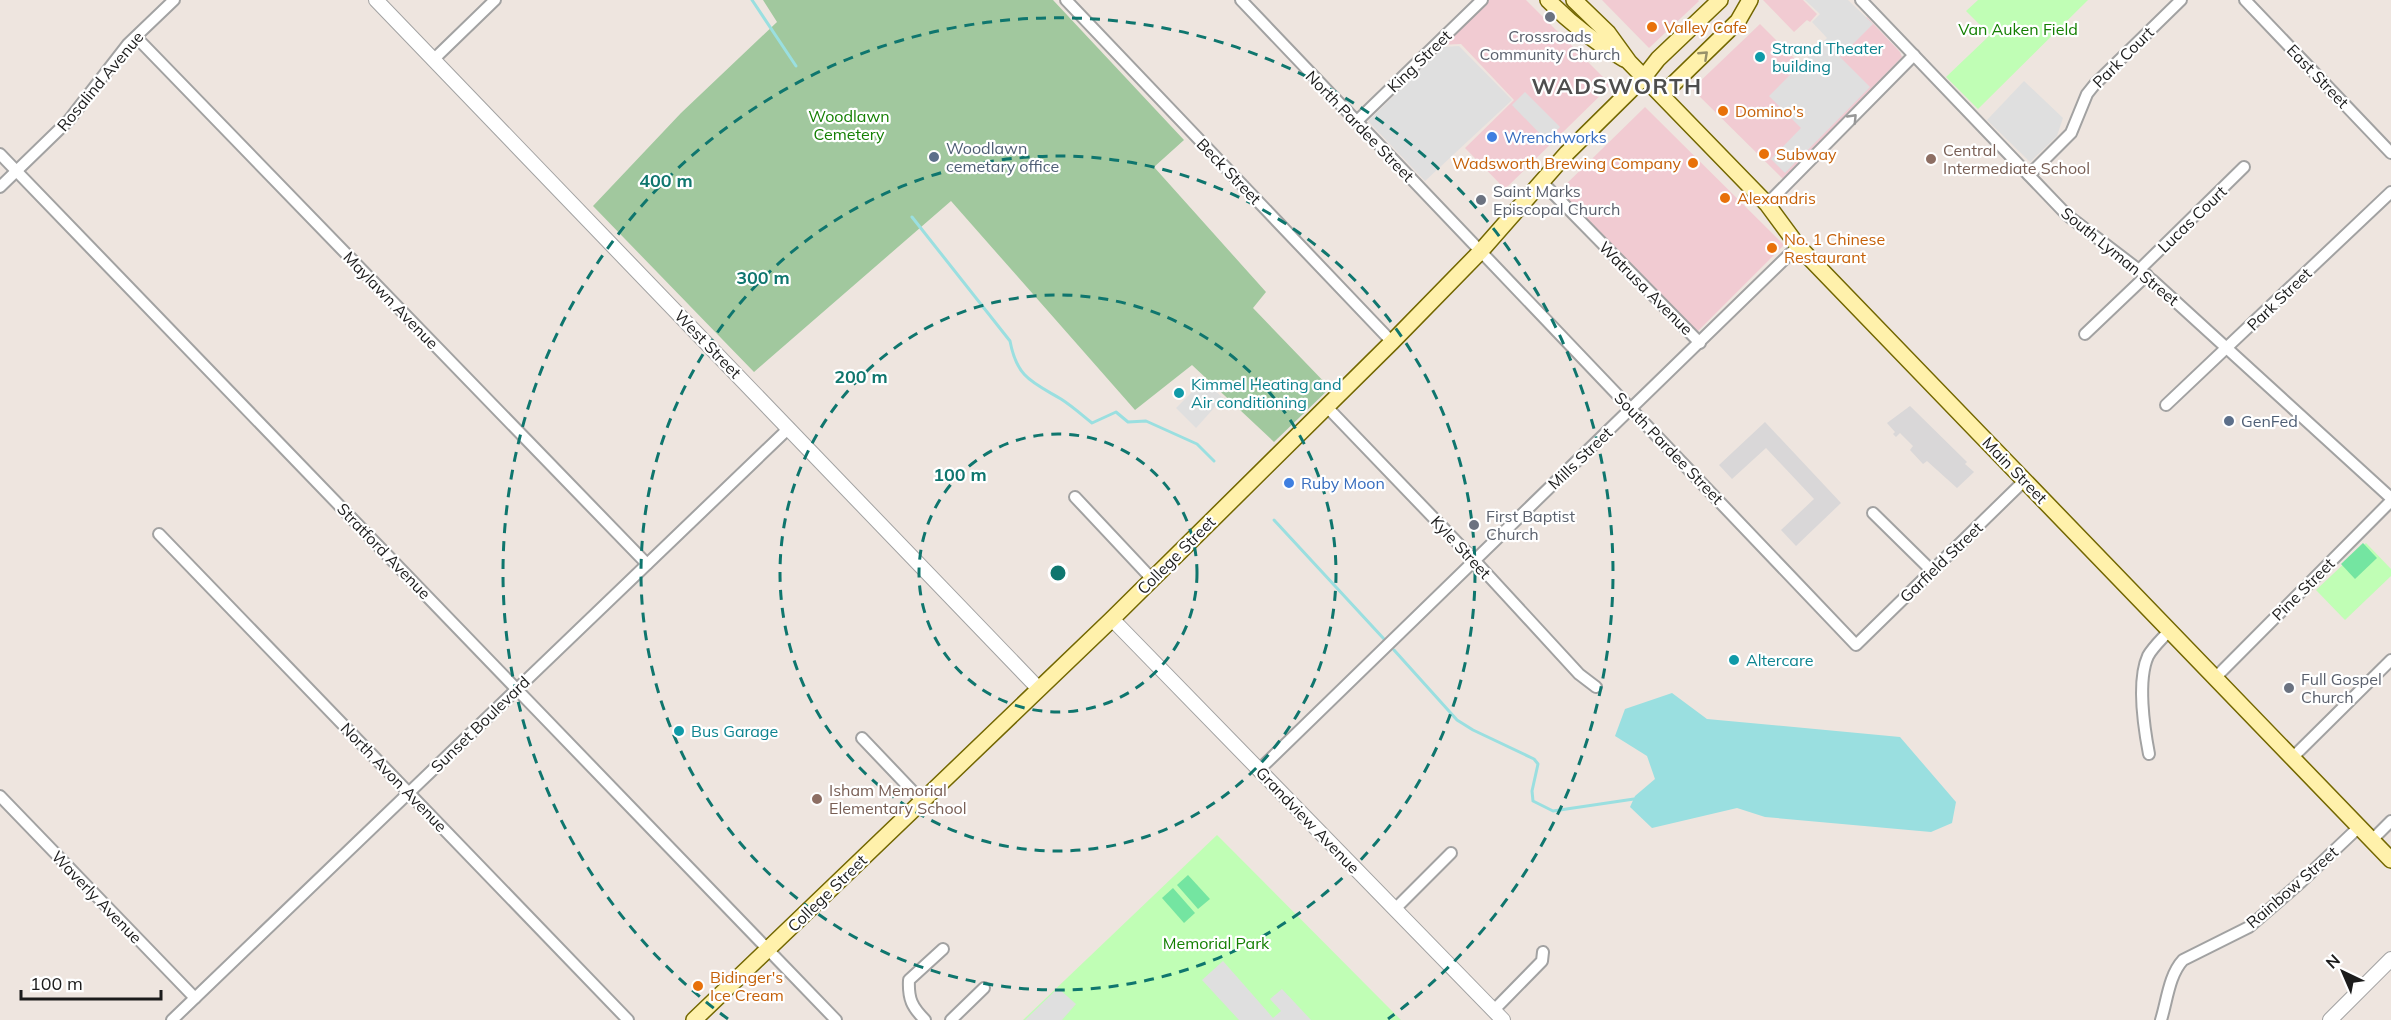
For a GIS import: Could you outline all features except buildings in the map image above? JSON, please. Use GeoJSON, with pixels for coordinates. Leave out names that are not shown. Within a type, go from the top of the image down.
{"type":"FeatureCollection","features":[{"type":"Feature","properties":{"kind":"main road"},"geometry":{"type":"LineString","coordinates":[[1548,0],[1563,16],[1596,42],[1629,62]]}},
{"type":"Feature","properties":{"kind":"main road"},"geometry":{"type":"LineString","coordinates":[[1574,0],[1608,33],[1629,62]]}},
{"type":"Feature","properties":{"kind":"main road","name":"College Street"},"geometry":{"type":"LineString","coordinates":[[694,1020],[1112,619],[1392,342],[1480,252],[1567,153],[1644,77],[1658,59],[1720,0]]}},
{"type":"Feature","properties":{"kind":"main road"},"geometry":{"type":"LineString","coordinates":[[1662,95],[1738,21],[1747,2]]}},
{"type":"Feature","properties":{"kind":"main road","name":"Main Street"},"geometry":{"type":"LineString","coordinates":[[1629,62],[1767,204],[1798,246],[2391,860]]}},
{"type":"Feature","properties":{"kind":"street","name":"Rosalind Avenue"},"geometry":{"type":"LineString","coordinates":[[0,187],[69,120],[136,37],[174,0]]}},
{"type":"Feature","properties":{"kind":"street","name":"West Street"},"geometry":{"type":"LineString","coordinates":[[376,0],[1039,689]]}},
{"type":"Feature","properties":{"kind":"street"},"geometry":{"type":"LineString","coordinates":[[434,60],[495,0]]}},
{"type":"Feature","properties":{"kind":"street","name":"Beck Street"},"geometry":{"type":"LineString","coordinates":[[1066,0],[1392,342]]}},
{"type":"Feature","properties":{"kind":"street","name":"North Pardee Street"},"geometry":{"type":"LineString","coordinates":[[1241,0],[1480,252]]}},
{"type":"Feature","properties":{"kind":"street","name":"King Street"},"geometry":{"type":"LineString","coordinates":[[1356,122],[1482,0]]}},
{"type":"Feature","properties":{"kind":"street","name":"South Lyman Street"},"geometry":{"type":"LineString","coordinates":[[1861,0],[2067,215],[2143,272],[2391,500]]}},
{"type":"Feature","properties":{"kind":"street","name":"Park Court"},"geometry":{"type":"LineString","coordinates":[[2029,175],[2071,134],[2087,94],[2095,84],[2181,0]]}},
{"type":"Feature","properties":{"kind":"street","name":"East Street"},"geometry":{"type":"LineString","coordinates":[[2245,0],[2391,153]]}},
{"type":"Feature","properties":{"kind":"street","name":"Maylawn Avenue"},"geometry":{"type":"LineString","coordinates":[[136,37],[647,564]]}},
{"type":"Feature","properties":{"kind":"street"},"geometry":{"type":"LineString","coordinates":[[1767,204],[1914,55]]}},
{"type":"Feature","properties":{"kind":"street","name":"Stratford Avenue"},"geometry":{"type":"LineString","coordinates":[[0,154],[836,1020]]}},
{"type":"Feature","properties":{"kind":"street","name":"Lucas Court"},"geometry":{"type":"LineString","coordinates":[[2085,333],[2244,167]]}},
{"type":"Feature","properties":{"kind":"street","name":"Watrusa Avenue"},"geometry":{"type":"LineString","coordinates":[[1542,182],[1700,343]]}},
{"type":"Feature","properties":{"kind":"street","name":"Park Street"},"geometry":{"type":"LineString","coordinates":[[2166,405],[2391,192]]}},
{"type":"Feature","properties":{"kind":"street","name":"Mills Street"},"geometry":{"type":"LineString","coordinates":[[1259,770],[1798,246]]}},
{"type":"Feature","properties":{"kind":"street","name":"South Pardee Street"},"geometry":{"type":"LineString","coordinates":[[1480,252],[1856,645]]}},
{"type":"Feature","properties":{"kind":"street","name":"Kyle Street"},"geometry":{"type":"LineString","coordinates":[[1326,406],[1475,561],[1579,674],[1596,687]]}},
{"type":"Feature","properties":{"kind":"street","name":"Sunset Boulevard"},"geometry":{"type":"LineString","coordinates":[[172,1020],[789,428]]}},
{"type":"Feature","properties":{"kind":"street","name":"Garfield Street"},"geometry":{"type":"LineString","coordinates":[[1856,645],[2025,480]]}},
{"type":"Feature","properties":{"kind":"street"},"geometry":{"type":"LineString","coordinates":[[1075,497],[1152,579]]}},
{"type":"Feature","properties":{"kind":"street","name":"Pine Street"},"geometry":{"type":"LineString","coordinates":[[2215,678],[2391,500]]}},
{"type":"Feature","properties":{"kind":"street"},"geometry":{"type":"LineString","coordinates":[[1874,513],[1932,571]]}},
{"type":"Feature","properties":{"kind":"street","name":"North Avon Avenue"},"geometry":{"type":"LineString","coordinates":[[159,534],[628,1020]]}},
{"type":"Feature","properties":{"kind":"street","name":"Grandview Avenue"},"geometry":{"type":"LineString","coordinates":[[1112,619],[1498,1015]]}},
{"type":"Feature","properties":{"kind":"street"},"geometry":{"type":"LineString","coordinates":[[2148,754],[2144,715],[2144,666],[2152,650],[2169,631]]}},
{"type":"Feature","properties":{"kind":"street"},"geometry":{"type":"LineString","coordinates":[[2292,758],[2391,660]]}},
{"type":"Feature","properties":{"kind":"street"},"geometry":{"type":"LineString","coordinates":[[862,738],[922,801]]}},
{"type":"Feature","properties":{"kind":"street","name":"Waverly Avenue"},"geometry":{"type":"LineString","coordinates":[[0,795],[195,998]]}},
{"type":"Feature","properties":{"kind":"street"},"geometry":{"type":"LineString","coordinates":[[2372,840],[2391,821]]}},
{"type":"Feature","properties":{"kind":"street","name":"Rainbow Street"},"geometry":{"type":"LineString","coordinates":[[2161,1020],[2177,966],[2193,954],[2249,927],[2359,827]]}},
{"type":"Feature","properties":{"kind":"street"},"geometry":{"type":"LineString","coordinates":[[1395,909],[1451,853]]}},
{"type":"Feature","properties":{"kind":"street"},"geometry":{"type":"LineString","coordinates":[[925,1020],[912,1006],[908,995],[909,980],[943,949]]}},
{"type":"Feature","properties":{"kind":"street"},"geometry":{"type":"LineString","coordinates":[[1498,1015],[1542,961],[1543,952]]}},
{"type":"Feature","properties":{"kind":"street"},"geometry":{"type":"LineString","coordinates":[[2330,1020],[2391,959]]}},
{"type":"Feature","properties":{"kind":"street"},"geometry":{"type":"LineString","coordinates":[[951,1020],[984,988]]}},
{"type":"Feature","properties":{"kind":"shaded area"},"geometry":{"type":"Polygon","coordinates":[[[1486,0],[1526,0],[1611,85],[1505,189],[1465,148],[1514,100],[1461,44],[1439,45],[1486,0]]]}},
{"type":"Feature","properties":{"kind":"shaded area"},"geometry":{"type":"Polygon","coordinates":[[[1602,0],[1698,0],[1699,1],[1649,48],[1602,0]]]}},
{"type":"Feature","properties":{"kind":"shaded area"},"geometry":{"type":"Polygon","coordinates":[[[1763,0],[1803,0],[1817,14],[1810,22],[1807,20],[1794,32],[1763,0]]]}},
{"type":"Feature","properties":{"kind":"shaded area"},"geometry":{"type":"Polygon","coordinates":[[[1805,0],[1848,0],[1873,24],[1840,57],[1870,87],[1785,173],[1771,159],[1801,128],[1769,96],[1827,38],[1812,22],[1820,14],[1805,0]]]}},
{"type":"Feature","properties":{"kind":"shaded area"},"geometry":{"type":"Polygon","coordinates":[[[1867,17],[1902,57],[1783,179],[1692,89],[1760,24],[1806,70],[1832,50],[1867,17]]]}},
{"type":"Feature","properties":{"kind":"shaded area"},"geometry":{"type":"Polygon","coordinates":[[[1459,46],[1512,100],[1425,181],[1368,121],[1444,47],[1459,46]]]}},
{"type":"Feature","properties":{"kind":"shaded area"},"geometry":{"type":"Polygon","coordinates":[[[2024,81],[2063,118],[2057,136],[2030,162],[1987,120],[2024,81]]]}},
{"type":"Feature","properties":{"kind":"shaded area"},"geometry":{"type":"Polygon","coordinates":[[[1525,92],[1560,127],[1547,141],[1512,105],[1525,92]]]}},
{"type":"Feature","properties":{"kind":"shaded area"},"geometry":{"type":"Polygon","coordinates":[[[1645,107],[1784,245],[1697,332],[1558,192],[1645,107]]]}},
{"type":"Feature","properties":{"kind":"shaded area"},"geometry":{"type":"Polygon","coordinates":[[[1204,380],[1223,398],[1196,428],[1176,408],[1204,380]]]}},
{"type":"Feature","properties":{"kind":"shaded area"},"geometry":{"type":"Polygon","coordinates":[[[1910,406],[1967,462],[1965,464],[1974,472],[1957,488],[1927,461],[1923,464],[1910,450],[1913,446],[1900,433],[1896,437],[1893,434],[1895,432],[1887,423],[1910,406]]]}},
{"type":"Feature","properties":{"kind":"shaded area"},"geometry":{"type":"Polygon","coordinates":[[[1765,422],[1841,503],[1796,546],[1781,530],[1814,499],[1766,448],[1732,479],[1719,465],[1765,422]]]}},
{"type":"Feature","properties":{"kind":"shaded area"},"geometry":{"type":"Polygon","coordinates":[[[1223,961],[1273,1018],[1281,1011],[1270,999],[1282,989],[1311,1020],[1239,1020],[1202,980],[1223,961]]]}},
{"type":"Feature","properties":{"kind":"shaded area"},"geometry":{"type":"Polygon","coordinates":[[[1058,988],[1076,1004],[1062,1020],[1025,1020],[1058,988]]]}},
{"type":"Feature","properties":{"kind":"green space","name":"Woodlawn Cemetery"},"geometry":{"type":"Polygon","coordinates":[[[763,0],[1053,0],[1184,140],[1154,167],[1266,292],[1253,308],[1330,388],[1274,442],[1192,365],[1135,410],[951,201],[754,372],[593,206],[681,113],[777,22],[763,0]]]}},
{"type":"Feature","properties":{"kind":"green space","name":"Van Auken Field"},"geometry":{"type":"Polygon","coordinates":[[[1978,0],[2088,0],[1978,109],[1946,77],[1990,35],[1966,11],[1978,0]]]}},
{"type":"Feature","properties":{"kind":"green space"},"geometry":{"type":"Polygon","coordinates":[[[2363,543],[2377,558],[2355,579],[2341,564],[2363,543]]]}},
{"type":"Feature","properties":{"kind":"green space"},"geometry":{"type":"Polygon","coordinates":[[[2366,543],[2391,569],[2391,576],[2345,620],[2316,590],[2366,543]]]}},
{"type":"Feature","properties":{"kind":"green space","name":"Memorial Park"},"geometry":{"type":"Polygon","coordinates":[[[1217,835],[1401,1020],[1023,1020],[1217,835]]]}},
{"type":"Feature","properties":{"kind":"green space"},"geometry":{"type":"Polygon","coordinates":[[[1188,875],[1210,899],[1198,909],[1177,885],[1188,875]]]}},
{"type":"Feature","properties":{"kind":"green space"},"geometry":{"type":"Polygon","coordinates":[[[1173,888],[1195,913],[1184,923],[1162,898],[1173,888]]]}},
{"type":"Feature","properties":{"kind":"water"},"geometry":{"type":"Polygon","coordinates":[[[1672,693],[1707,719],[1900,737],[1956,802],[1952,823],[1931,832],[1765,817],[1737,808],[1652,828],[1630,807],[1635,796],[1655,779],[1647,756],[1615,736],[1625,709],[1672,693]]]}},
{"type":"Feature","properties":{"kind":"waterway"},"geometry":{"type":"LineString","coordinates":[[752,0],[796,66]]}},
{"type":"Feature","properties":{"kind":"waterway"},"geometry":{"type":"LineString","coordinates":[[912,217],[1010,341],[1017,363],[1027,378],[1065,402],[1092,423],[1116,412],[1128,422],[1146,421],[1197,444],[1214,461]]}},
{"type":"Feature","properties":{"kind":"waterway"},"geometry":{"type":"LineString","coordinates":[[1274,520],[1384,639]]}},
{"type":"Feature","properties":{"kind":"waterway"},"geometry":{"type":"LineString","coordinates":[[1394,650],[1457,720],[1534,759],[1538,764],[1532,791],[1533,801],[1553,811],[1634,799]]}},
{"type":"Feature","properties":{"kind":"place","name":"Crossroads Community Church"},"geometry":{"type":"Point","coordinates":[1550,17]}},
{"type":"Feature","properties":{"kind":"place","name":"Valley Cafe"},"geometry":{"type":"Point","coordinates":[1652,27]}},
{"type":"Feature","properties":{"kind":"place","name":"Strand Theater building"},"geometry":{"type":"Point","coordinates":[1760,57]}},
{"type":"Feature","properties":{"kind":"place","name":"Domino's"},"geometry":{"type":"Point","coordinates":[1723,111]}},
{"type":"Feature","properties":{"kind":"place","name":"Wrenchworks"},"geometry":{"type":"Point","coordinates":[1492,137]}},
{"type":"Feature","properties":{"kind":"place","name":"Subway"},"geometry":{"type":"Point","coordinates":[1764,154]}},
{"type":"Feature","properties":{"kind":"place","name":"Woodlawn cemetary office"},"geometry":{"type":"Point","coordinates":[934,157]}},
{"type":"Feature","properties":{"kind":"place","name":"Central Intermediate School"},"geometry":{"type":"Point","coordinates":[1931,159]}},
{"type":"Feature","properties":{"kind":"place","name":"Wadsworth Brewing Company"},"geometry":{"type":"Point","coordinates":[1693,163]}},
{"type":"Feature","properties":{"kind":"place","name":"Alexandris"},"geometry":{"type":"Point","coordinates":[1725,198]}},
{"type":"Feature","properties":{"kind":"place","name":"Saint Marks Episcopal Church"},"geometry":{"type":"Point","coordinates":[1481,200]}},
{"type":"Feature","properties":{"kind":"place","name":"No. 1 Chinese Restaurant"},"geometry":{"type":"Point","coordinates":[1772,248]}},
{"type":"Feature","properties":{"kind":"place","name":"Kimmel Heating and Air conditioning"},"geometry":{"type":"Point","coordinates":[1179,393]}},
{"type":"Feature","properties":{"kind":"place","name":"GenFed"},"geometry":{"type":"Point","coordinates":[2229,421]}},
{"type":"Feature","properties":{"kind":"place","name":"Ruby Moon"},"geometry":{"type":"Point","coordinates":[1289,483]}},
{"type":"Feature","properties":{"kind":"place","name":"First Baptist Church"},"geometry":{"type":"Point","coordinates":[1474,525]}},
{"type":"Feature","properties":{"kind":"place","name":"Altercare"},"geometry":{"type":"Point","coordinates":[1734,660]}},
{"type":"Feature","properties":{"kind":"place","name":"Full Gospel Church"},"geometry":{"type":"Point","coordinates":[2289,688]}},
{"type":"Feature","properties":{"kind":"place","name":"Bus Garage"},"geometry":{"type":"Point","coordinates":[679,731]}},
{"type":"Feature","properties":{"kind":"place","name":"Isham Memorial Elementary School"},"geometry":{"type":"Point","coordinates":[817,799]}},
{"type":"Feature","properties":{"kind":"place","name":"Bidinger's Ice Cream"},"geometry":{"type":"Point","coordinates":[698,986]}},
{"type":"Feature","properties":{"kind":"district","name":"WADSWORTH"},"geometry":{"type":"Point","coordinates":[1617,86]}}]}
